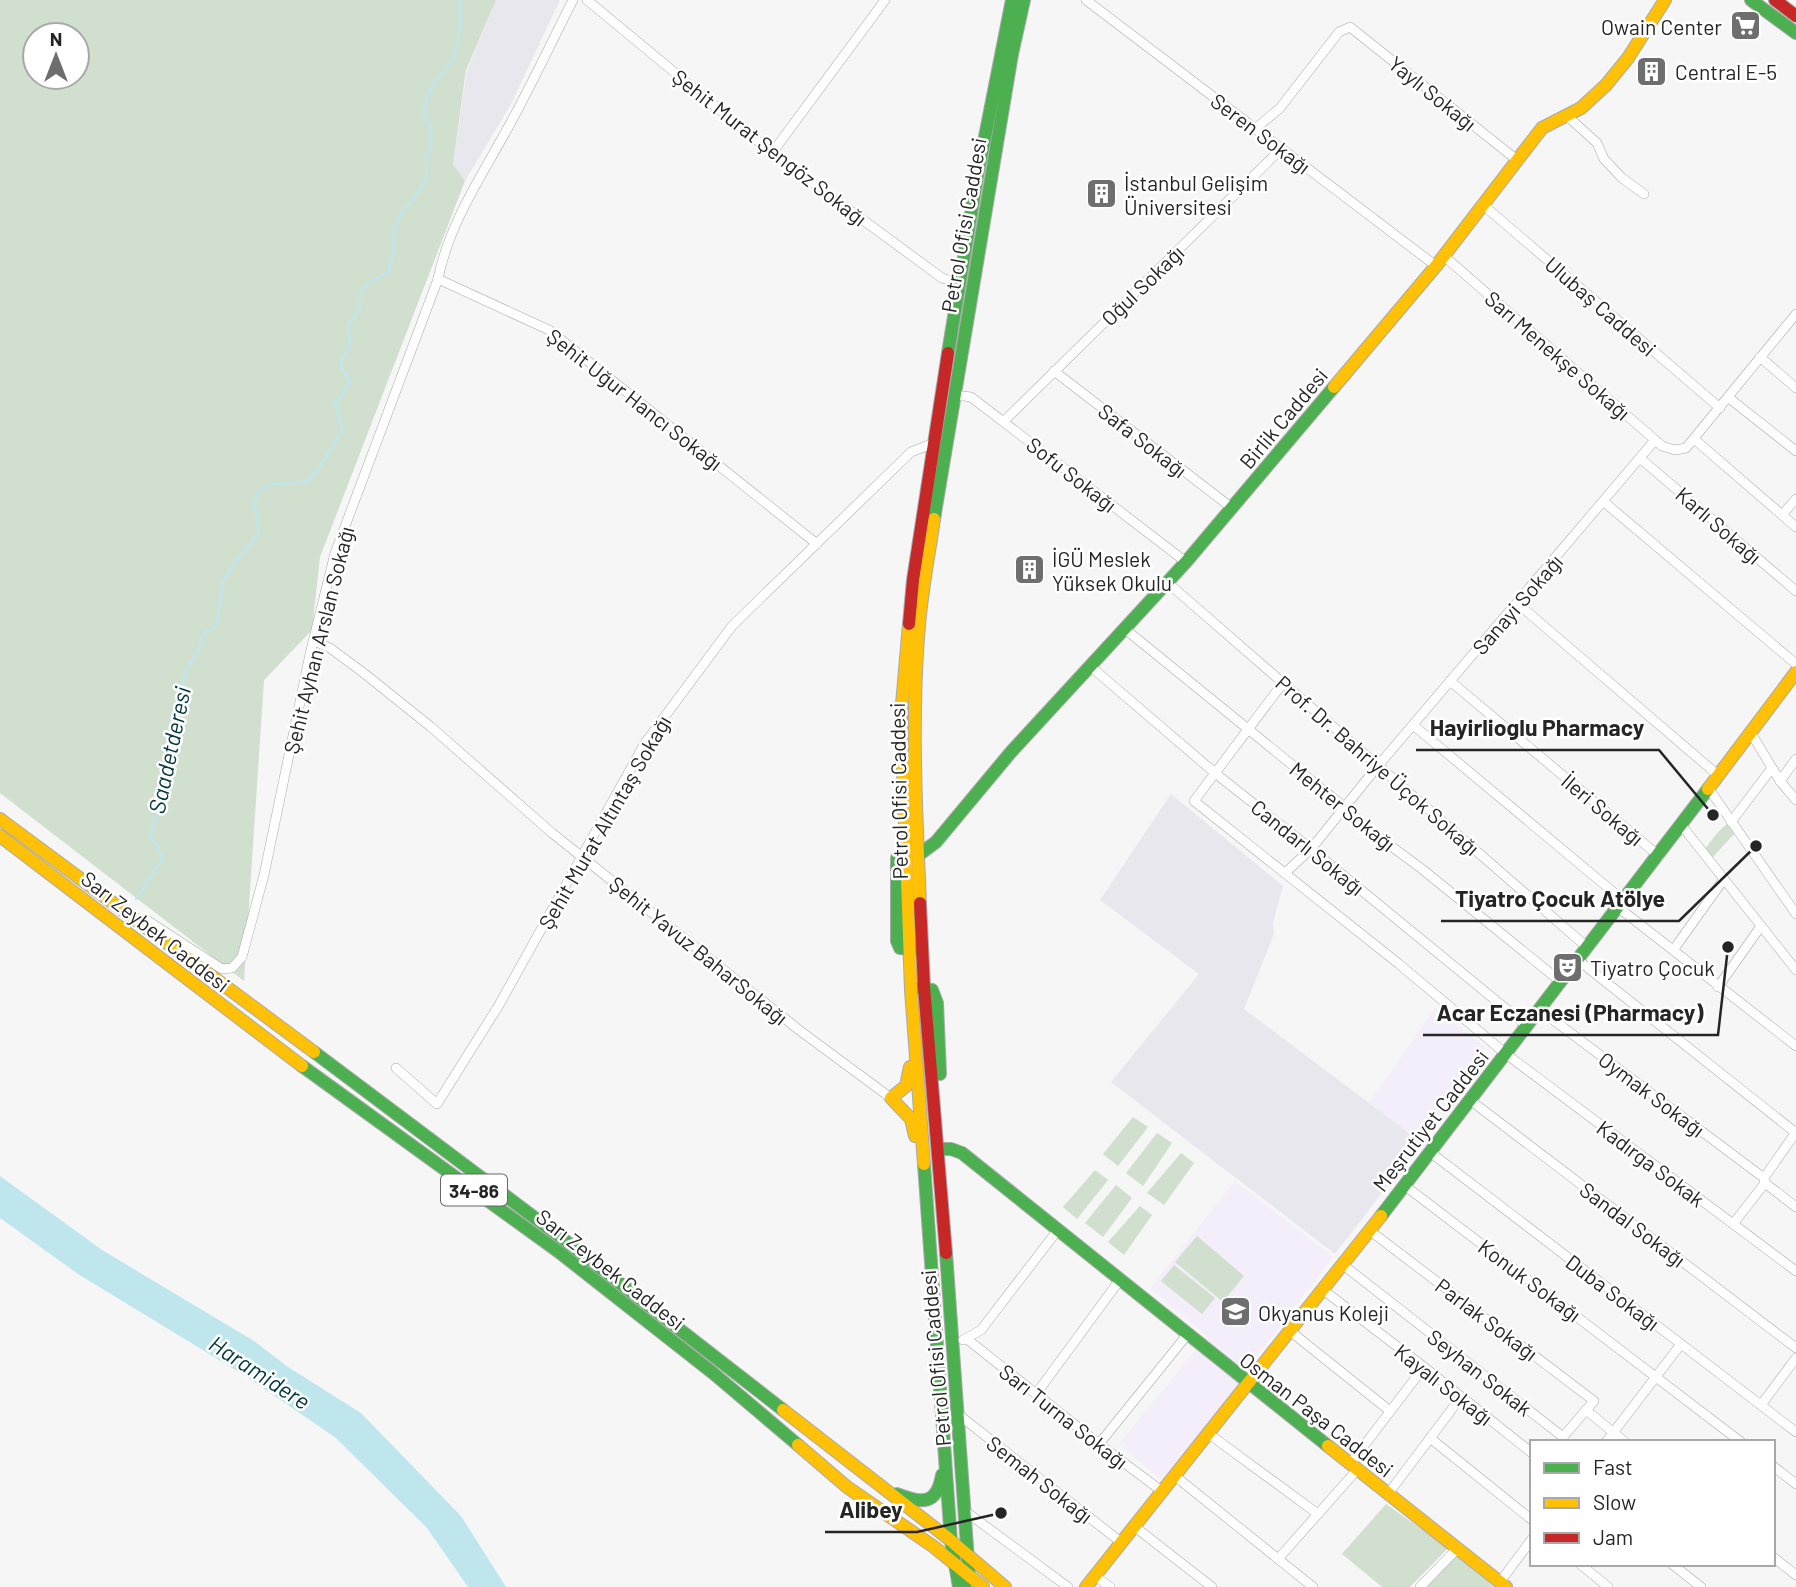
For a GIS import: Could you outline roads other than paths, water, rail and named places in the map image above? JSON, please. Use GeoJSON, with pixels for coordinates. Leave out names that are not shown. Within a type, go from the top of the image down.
{"type":"FeatureCollection","features":[{"type":"Feature","properties":{"kind":"main road","name":"Petrol Ofisi Caddesi"},"geometry":{"type":"LineString","coordinates":[[916,949],[900,948],[897,941],[898,791],[911,593],[959,283],[1012,0]]}},
{"type":"Feature","properties":{"kind":"main road","name":"Petrol Ofisi Caddesi"},"geometry":{"type":"LineString","coordinates":[[959,1587],[951,1541],[928,1201],[917,988],[914,748],[919,626],[925,577],[1012,54],[1024,0]]}},
{"type":"Feature","properties":{"kind":"main road","name":"Birlik Caddesi"},"geometry":{"type":"LineString","coordinates":[[917,856],[936,842],[1011,752],[1168,583],[1440,261],[1542,128],[1555,119],[1577,111],[1607,86],[1665,0]]}},
{"type":"Feature","properties":{"kind":"main road"},"geometry":{"type":"LineString","coordinates":[[1751,0],[1796,33]]}},
{"type":"Feature","properties":{"kind":"main road"},"geometry":{"type":"LineString","coordinates":[[1775,0],[1796,16]]}},
{"type":"Feature","properties":{"kind":"main road"},"geometry":{"type":"LineString","coordinates":[[941,394],[955,395]]}},
{"type":"Feature","properties":{"kind":"main road","name":"Meşrutiyet Caddesi"},"geometry":{"type":"LineString","coordinates":[[1086,1587],[1430,1152],[1659,856],[1796,672]]}},
{"type":"Feature","properties":{"kind":"main road","name":"Sarı Zeybek Caddesi"},"geometry":{"type":"LineString","coordinates":[[0,820],[567,1242],[951,1541]]}},
{"type":"Feature","properties":{"kind":"main road","name":"Sarı Zeybek Caddesi"},"geometry":{"type":"LineString","coordinates":[[0,836],[253,1030],[559,1252],[713,1373],[847,1487],[934,1547],[956,1565],[967,1581],[983,1587]]}},
{"type":"Feature","properties":{"kind":"main road","name":"Petrol Ofisi Caddesi"},"geometry":{"type":"LineString","coordinates":[[917,988],[932,990],[937,1003],[940,1072],[938,1149],[959,1415],[967,1581]]}},
{"type":"Feature","properties":{"kind":"main road"},"geometry":{"type":"LineString","coordinates":[[917,988],[906,995],[905,1004],[911,1076],[904,1090],[891,1098],[906,1112],[914,1125],[922,1181],[928,1201]]}},
{"type":"Feature","properties":{"kind":"main road","name":"Osman Paşa Caddesi"},"geometry":{"type":"LineString","coordinates":[[938,1149],[951,1149],[962,1153],[1503,1585]]}},
{"type":"Feature","properties":{"kind":"main road"},"geometry":{"type":"LineString","coordinates":[[871,1480],[908,1499],[932,1499],[938,1493],[941,1483],[944,1421]]}},
{"type":"Feature","properties":{"kind":"main road","name":"34-86"},"geometry":{"type":"LineString","coordinates":[[951,1541],[1006,1587]]}},
{"type":"Feature","properties":{"kind":"street","name":"Şehit Ayhan Arslan Sokağı"},"geometry":{"type":"LineString","coordinates":[[77,877],[222,969],[232,968],[239,963],[264,874],[335,553],[438,279],[442,255],[453,228],[519,108],[573,0]]}},
{"type":"Feature","properties":{"kind":"street","name":"Şehit Murat Şengöz Sokağı"},"geometry":{"type":"LineString","coordinates":[[587,0],[772,153],[942,278],[959,283]]}},
{"type":"Feature","properties":{"kind":"street"},"geometry":{"type":"LineString","coordinates":[[772,153],[884,0]]}},
{"type":"Feature","properties":{"kind":"street","name":"Seren Sokağı"},"geometry":{"type":"LineString","coordinates":[[1086,0],[1281,149],[1440,261]]}},
{"type":"Feature","properties":{"kind":"street","name":"Yaylı Sokağı"},"geometry":{"type":"LineString","coordinates":[[1255,129],[1280,107],[1339,32],[1350,27],[1517,160]]}},
{"type":"Feature","properties":{"kind":"street"},"geometry":{"type":"LineString","coordinates":[[1566,115],[1597,143],[1604,159],[1622,178],[1644,194]]}},
{"type":"Feature","properties":{"kind":"street","name":"Oğul Sokağı"},"geometry":{"type":"LineString","coordinates":[[1003,421],[1281,149]]}},
{"type":"Feature","properties":{"kind":"street","name":"Ulubaş Caddesi"},"geometry":{"type":"LineString","coordinates":[[1482,204],[1720,408]]}},
{"type":"Feature","properties":{"kind":"street","name":"Sarı Menekşe Sokağı"},"geometry":{"type":"LineString","coordinates":[[1440,261],[1662,446],[1675,450],[1686,448],[1694,439]]}},
{"type":"Feature","properties":{"kind":"street","name":"Şehit Uğur Hancı Sokağı"},"geometry":{"type":"LineString","coordinates":[[438,279],[549,330],[817,544]]}},
{"type":"Feature","properties":{"kind":"street"},"geometry":{"type":"LineString","coordinates":[[1796,314],[1694,439],[1796,527]]}},
{"type":"Feature","properties":{"kind":"street"},"geometry":{"type":"LineString","coordinates":[[1760,357],[1796,387]]}},
{"type":"Feature","properties":{"kind":"street","name":"Safa Sokağı"},"geometry":{"type":"LineString","coordinates":[[1054,372],[1232,508]]}},
{"type":"Feature","properties":{"kind":"street","name":"Sofu Sokağı"},"geometry":{"type":"LineString","coordinates":[[955,395],[971,397],[1186,562]]}},
{"type":"Feature","properties":{"kind":"street"},"geometry":{"type":"LineString","coordinates":[[1729,398],[1796,451]]}},
{"type":"Feature","properties":{"kind":"street","name":"Sanayi Sokağı"},"geometry":{"type":"LineString","coordinates":[[1285,873],[1311,849],[1377,767],[1655,440]]}},
{"type":"Feature","properties":{"kind":"street","name":"Şehit Murat Altıntaş Sokağı"},"geometry":{"type":"LineString","coordinates":[[396,1068],[437,1104],[499,1005],[661,719],[732,626],[911,452],[934,443]]}},
{"type":"Feature","properties":{"kind":"street","name":"Karlı Sokağı"},"geometry":{"type":"LineString","coordinates":[[1641,459],[1796,591]]}},
{"type":"Feature","properties":{"kind":"street"},"geometry":{"type":"LineString","coordinates":[[1782,515],[1796,499]]}},
{"type":"Feature","properties":{"kind":"street"},"geometry":{"type":"LineString","coordinates":[[1604,502],[1796,664]]}},
{"type":"Feature","properties":{"kind":"street","name":"Prof. Dr. Bahriye Üçok Sokağı"},"geometry":{"type":"LineString","coordinates":[[1168,583],[1588,948]]}},
{"type":"Feature","properties":{"kind":"street"},"geometry":{"type":"LineString","coordinates":[[1517,603],[1719,776]]}},
{"type":"Feature","properties":{"kind":"street","name":"Mehter Sokağı"},"geometry":{"type":"LineString","coordinates":[[1125,629],[1372,832],[1422,869],[1561,982]]}},
{"type":"Feature","properties":{"kind":"street","name":"Şehit Yavuz BaharSokağı"},"geometry":{"type":"LineString","coordinates":[[314,641],[330,648],[384,689],[582,856],[799,1030],[891,1098]]}},
{"type":"Feature","properties":{"kind":"street","name":"Candarlı Sokağı"},"geometry":{"type":"LineString","coordinates":[[1090,666],[1215,773],[1527,1026]]}},
{"type":"Feature","properties":{"kind":"street","name":"İleri Sokağı"},"geometry":{"type":"LineString","coordinates":[[1450,681],[1659,856]]}},
{"type":"Feature","properties":{"kind":"street"},"geometry":{"type":"LineString","coordinates":[[1215,773],[1283,683]]}},
{"type":"Feature","properties":{"kind":"street"},"geometry":{"type":"LineString","coordinates":[[1413,725],[1718,987],[1796,1046]]}},
{"type":"Feature","properties":{"kind":"street"},"geometry":{"type":"LineString","coordinates":[[1751,733],[1780,781],[1796,800]]}},
{"type":"Feature","properties":{"kind":"street"},"geometry":{"type":"LineString","coordinates":[[1780,781],[1796,759]]}},
{"type":"Feature","properties":{"kind":"street"},"geometry":{"type":"LineString","coordinates":[[1731,822],[1772,768]]}},
{"type":"Feature","properties":{"kind":"street","name":"Kadırga Sokak"},"geometry":{"type":"LineString","coordinates":[[1215,773],[1194,801],[1506,1054],[1796,1271]]}},
{"type":"Feature","properties":{"kind":"street"},"geometry":{"type":"LineString","coordinates":[[1709,789],[1796,914]]}},
{"type":"Feature","properties":{"kind":"street"},"geometry":{"type":"LineString","coordinates":[[1682,825],[1796,970]]}},
{"type":"Feature","properties":{"kind":"street"},"geometry":{"type":"LineString","coordinates":[[1674,949],[1724,879]]}},
{"type":"Feature","properties":{"kind":"street"},"geometry":{"type":"LineString","coordinates":[[1718,987],[1761,926]]}},
{"type":"Feature","properties":{"kind":"street"},"geometry":{"type":"LineString","coordinates":[[1578,960],[1796,1132],[1733,1224]]}},
{"type":"Feature","properties":{"kind":"street","name":"Oymak Sokağı"},"geometry":{"type":"LineString","coordinates":[[1540,1010],[1796,1207]]}},
{"type":"Feature","properties":{"kind":"street","name":"Sandal Sokağı"},"geometry":{"type":"LineString","coordinates":[[1470,1100],[1796,1348]]}},
{"type":"Feature","properties":{"kind":"street","name":"Duba Sokağı"},"geometry":{"type":"LineString","coordinates":[[1430,1152],[1796,1432]]}},
{"type":"Feature","properties":{"kind":"street","name":"Konuk Sokağı"},"geometry":{"type":"LineString","coordinates":[[1404,1185],[1738,1440]]}},
{"type":"Feature","properties":{"kind":"street","name":"Parlak Sokağı"},"geometry":{"type":"LineString","coordinates":[[1369,1230],[1594,1401],[1586,1410]]}},
{"type":"Feature","properties":{"kind":"street"},"geometry":{"type":"LineString","coordinates":[[953,1343],[967,1339],[981,1329],[1057,1231]]}},
{"type":"Feature","properties":{"kind":"street","name":"Seyhan Sokak"},"geometry":{"type":"LineString","coordinates":[[1342,1264],[1563,1437],[1586,1410]]}},
{"type":"Feature","properties":{"kind":"street"},"geometry":{"type":"LineString","coordinates":[[1036,1394],[1119,1281]]}},
{"type":"Feature","properties":{"kind":"street","name":"Kayalı Sokağı"},"geometry":{"type":"LineString","coordinates":[[1322,1289],[1530,1451]]}},
{"type":"Feature","properties":{"kind":"street"},"geometry":{"type":"LineString","coordinates":[[1290,1331],[1390,1411]]}},
{"type":"Feature","properties":{"kind":"street"},"geometry":{"type":"LineString","coordinates":[[1098,1444],[1187,1335]]}},
{"type":"Feature","properties":{"kind":"street","name":"Sarı Turna Sokağı"},"geometry":{"type":"LineString","coordinates":[[967,1339],[1098,1444],[1163,1492]]}},
{"type":"Feature","properties":{"kind":"street"},"geometry":{"type":"LineString","coordinates":[[1608,1440],[1681,1343]]}},
{"type":"Feature","properties":{"kind":"street"},"geometry":{"type":"LineString","coordinates":[[1761,1405],[1796,1358]]}},
{"type":"Feature","properties":{"kind":"street"},"geometry":{"type":"LineString","coordinates":[[1278,1559],[1318,1514],[1424,1367]]}},
{"type":"Feature","properties":{"kind":"street"},"geometry":{"type":"LineString","coordinates":[[1388,1494],[1461,1396]]}},
{"type":"Feature","properties":{"kind":"street"},"geometry":{"type":"LineString","coordinates":[[1586,1410],[1622,1440]]}},
{"type":"Feature","properties":{"kind":"street","name":"Semah Sokağı"},"geometry":{"type":"LineString","coordinates":[[959,1415],[1122,1543]]}},
{"type":"Feature","properties":{"kind":"street"},"geometry":{"type":"LineString","coordinates":[[1209,1434],[1318,1514]]}},
{"type":"Feature","properties":{"kind":"street"},"geometry":{"type":"LineString","coordinates":[[1430,1438],[1530,1518]]}},
{"type":"Feature","properties":{"kind":"street"},"geometry":{"type":"LineString","coordinates":[[1775,1468],[1796,1484]]}},
{"type":"Feature","properties":{"kind":"street"},"geometry":{"type":"LineString","coordinates":[[1175,1476],[1313,1587]]}},
{"type":"Feature","properties":{"kind":"street"},"geometry":{"type":"LineString","coordinates":[[964,1510],[1068,1587]]}},
{"type":"Feature","properties":{"kind":"street"},"geometry":{"type":"LineString","coordinates":[[1135,1527],[1212,1587]]}},
{"type":"Feature","properties":{"kind":"street"},"geometry":{"type":"LineString","coordinates":[[1503,1585],[1530,1542]]}},
{"type":"Feature","properties":{"kind":"street"},"geometry":{"type":"LineString","coordinates":[[1420,1587],[1457,1549]]}},
{"type":"Feature","properties":{"kind":"street"},"geometry":{"type":"LineString","coordinates":[[1775,1559],[1796,1575]]}},
{"type":"Feature","properties":{"kind":"street"},"geometry":{"type":"LineString","coordinates":[[1582,1566],[1608,1587]]}},
{"type":"Feature","properties":{"kind":"street"},"geometry":{"type":"LineString","coordinates":[[1674,1566],[1689,1584],[1701,1587]]}},
{"type":"Feature","properties":{"kind":"street"},"geometry":{"type":"LineString","coordinates":[[1095,1576],[1110,1587]]}},
{"type":"Feature","properties":{"kind":"water","name":"Haramidere"},"geometry":{"type":"Polygon","coordinates":[[[0,1176],[102,1250],[254,1341],[288,1367],[361,1413],[461,1516],[506,1587],[468,1587],[427,1528],[336,1438],[247,1377],[78,1274],[0,1218],[0,1176]]]}},
{"type":"Feature","properties":{"kind":"waterway","name":"Saadetderesi"},"geometry":{"type":"LineString","coordinates":[[136,899],[162,859],[158,846],[151,838],[151,830],[164,792],[172,715],[187,668],[199,649],[204,633],[214,628],[217,622],[223,581],[259,533],[256,496],[261,490],[274,484],[306,482],[317,471],[342,431],[335,401],[350,382],[340,365],[350,342],[348,326],[360,307],[361,291],[368,283],[389,272],[394,248],[393,231],[401,214],[427,177],[426,157],[431,145],[431,127],[424,117],[424,106],[430,89],[451,62],[458,40],[459,0]]}},
{"type":"Feature","properties":{"kind":"place","name":"Owain Center"},"geometry":{"type":"Point","coordinates":[1745,26]}},
{"type":"Feature","properties":{"kind":"place","name":"Central E-5"},"geometry":{"type":"Point","coordinates":[1652,71]}},
{"type":"Feature","properties":{"kind":"place","name":"İstanbul Gelişim Üniversitesi"},"geometry":{"type":"Point","coordinates":[1101,194]}},
{"type":"Feature","properties":{"kind":"place","name":"İGÜ Meslek Yüksek Okulu"},"geometry":{"type":"Point","coordinates":[1029,570]}},
{"type":"Feature","properties":{"kind":"place","name":"Hayirlioglu Pharmacy"},"geometry":{"type":"Point","coordinates":[1713,815]}},
{"type":"Feature","properties":{"kind":"place","name":"Tiyatro Çocuk Atölye"},"geometry":{"type":"Point","coordinates":[1756,846]}},
{"type":"Feature","properties":{"kind":"place","name":"Acar Eczanesi (Pharmacy)"},"geometry":{"type":"Point","coordinates":[1728,947]}},
{"type":"Feature","properties":{"kind":"place","name":"Tiyatro Çocuk"},"geometry":{"type":"Point","coordinates":[1567,967]}},
{"type":"Feature","properties":{"kind":"place","name":"Okyanus Koleji"},"geometry":{"type":"Point","coordinates":[1235,1312]}},
{"type":"Feature","properties":{"kind":"place","name":"Alibey"},"geometry":{"type":"Point","coordinates":[1001,1513]}}]}
